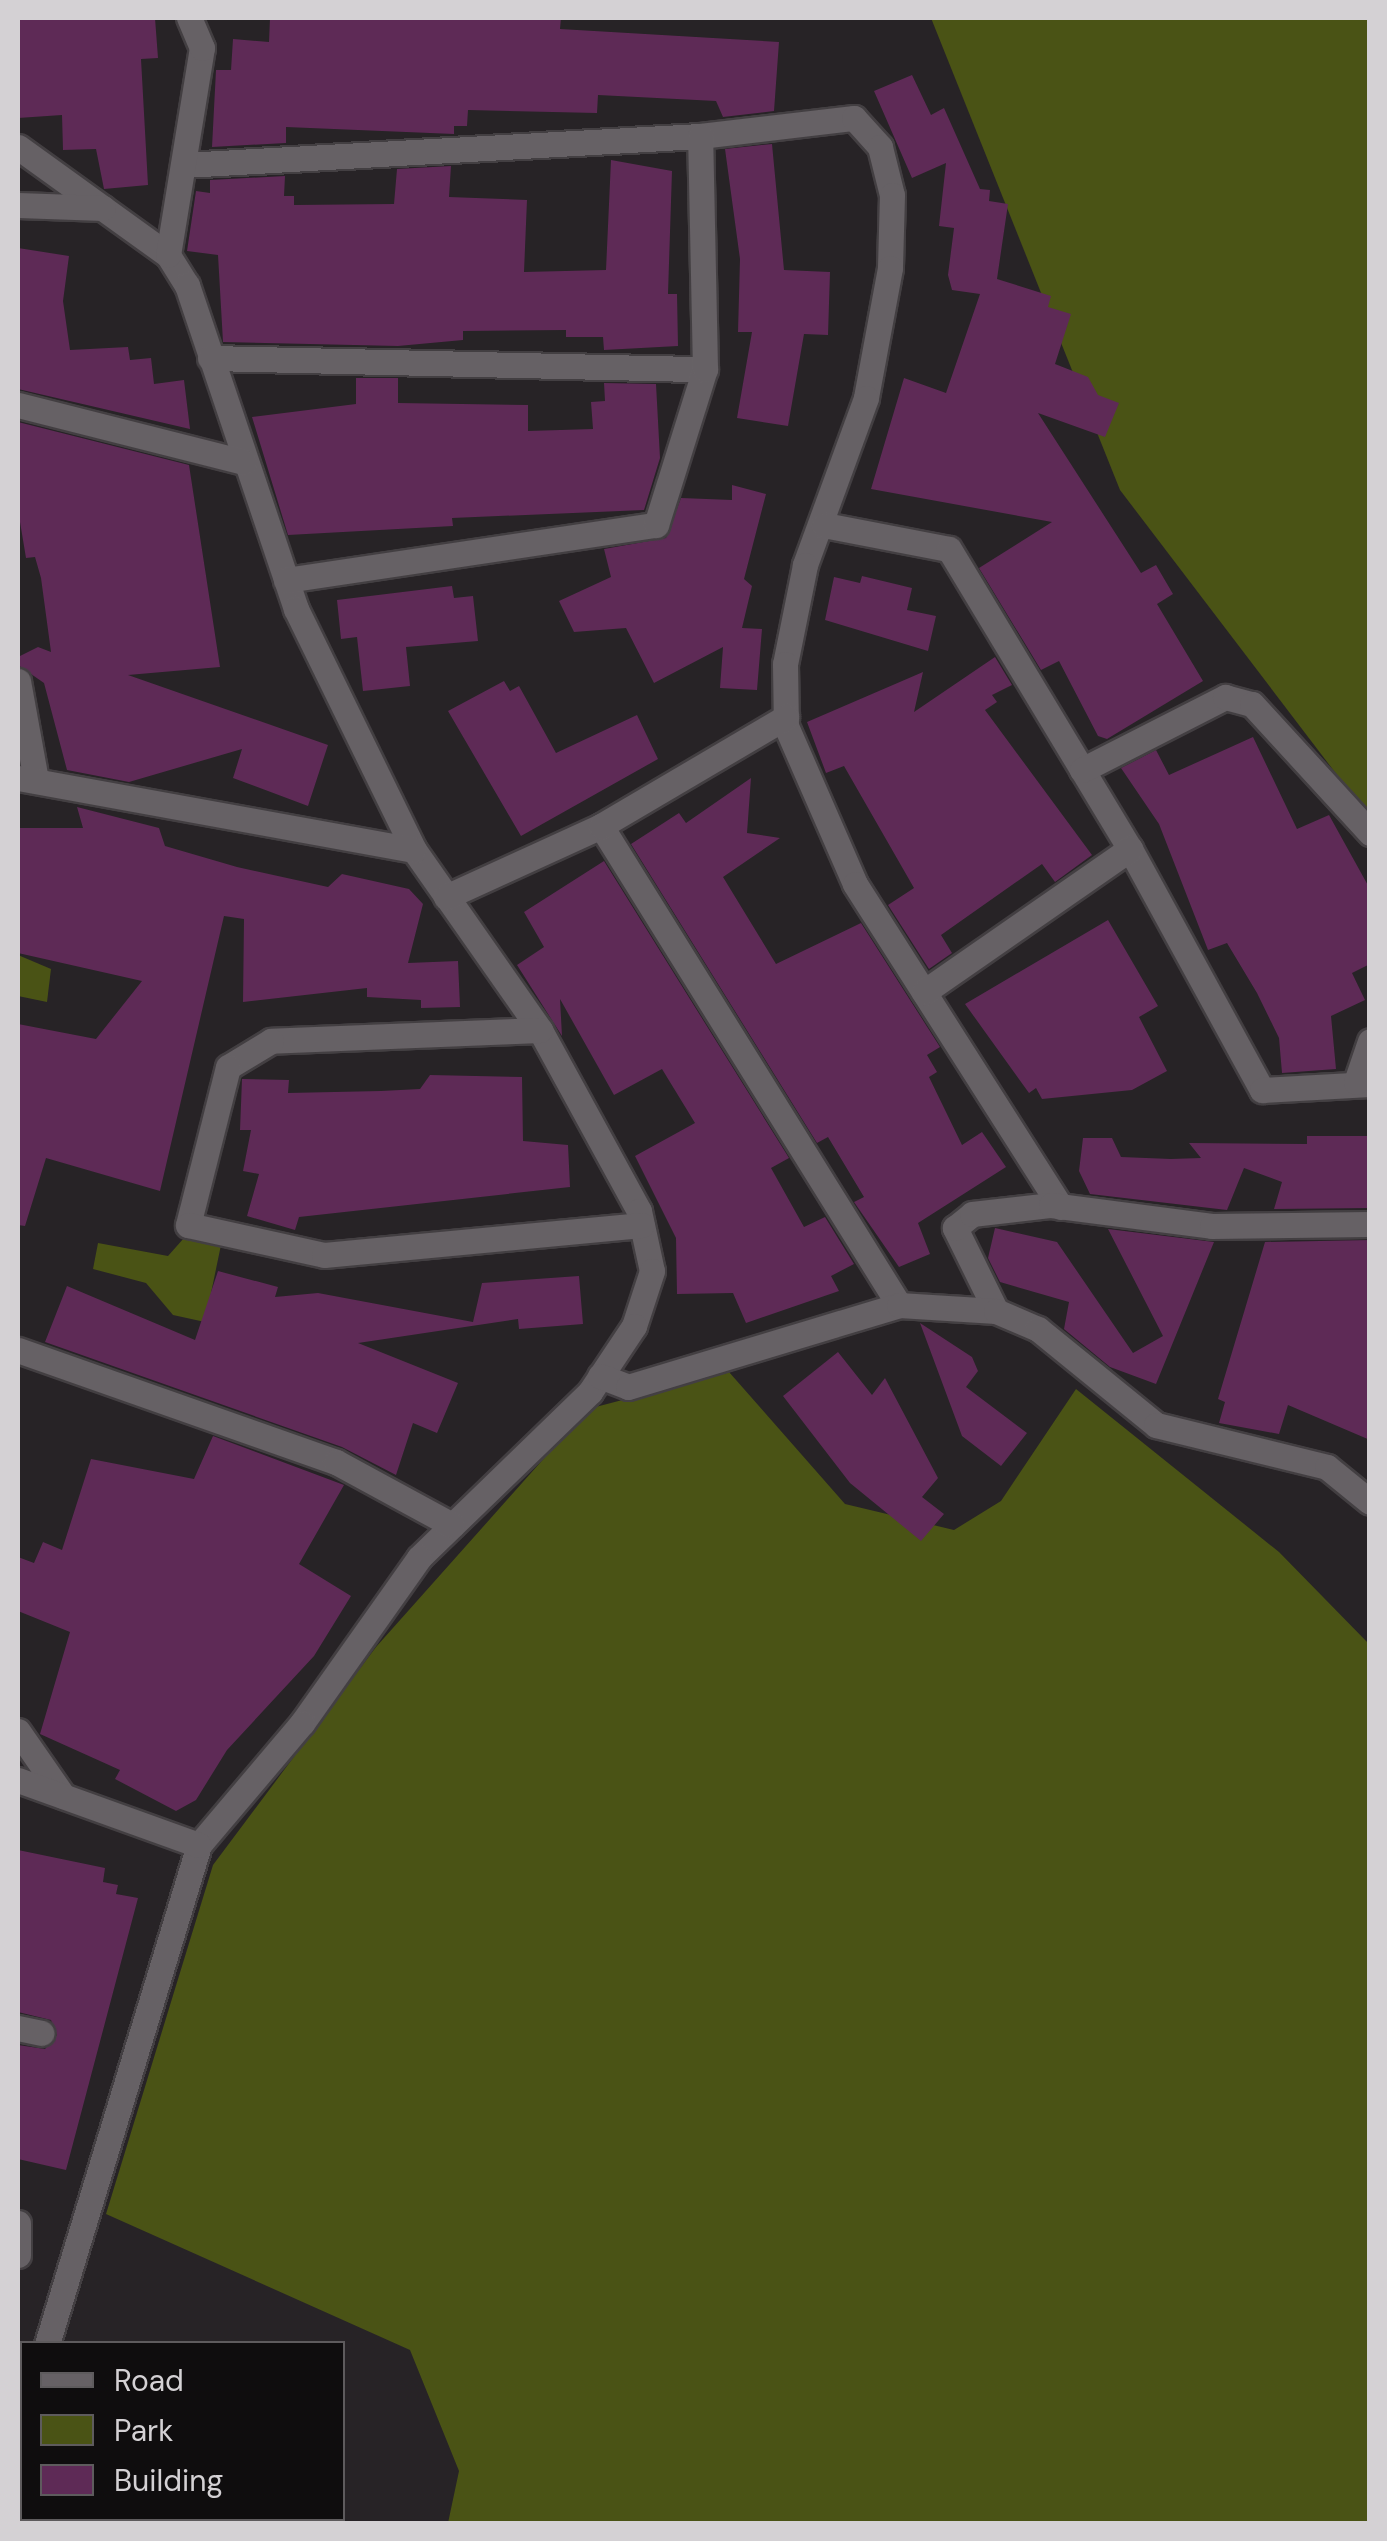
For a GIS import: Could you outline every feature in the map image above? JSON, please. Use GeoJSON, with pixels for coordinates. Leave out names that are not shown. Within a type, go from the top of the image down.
{"type":"FeatureCollection","features":[{"type":"Feature","properties":{"kind":"street"},"geometry":{"type":"LineString","coordinates":[[168,255],[202,48],[189,18]]}},
{"type":"Feature","properties":{"kind":"street"},"geometry":{"type":"LineString","coordinates":[[184,164],[700,136],[854,118],[880,147],[892,195],[890,268],[866,398],[824,526],[805,565],[788,648],[786,717],[855,884],[1061,1207]]}},
{"type":"Feature","properties":{"kind":"street"},"geometry":{"type":"LineString","coordinates":[[286,580],[656,525],[705,369],[700,136]]}},
{"type":"Feature","properties":{"kind":"street"},"geometry":{"type":"LineString","coordinates":[[18,147],[168,255],[210,358],[286,580],[414,850],[540,1030],[642,1225],[652,1271],[634,1326],[600,1376],[452,1525],[199,1845],[48,2341]]}},
{"type":"Feature","properties":{"kind":"street"},"geometry":{"type":"LineString","coordinates":[[18,205],[103,208]]}},
{"type":"Feature","properties":{"kind":"street"},"geometry":{"type":"LineString","coordinates":[[210,358],[705,369]]}},
{"type":"Feature","properties":{"kind":"street"},"geometry":{"type":"LineString","coordinates":[[18,405],[244,462]]}},
{"type":"Feature","properties":{"kind":"street"},"geometry":{"type":"LineString","coordinates":[[824,526],[949,549],[1130,849],[1262,1090],[1363,1083],[1370,1041]]}},
{"type":"Feature","properties":{"kind":"street"},"geometry":{"type":"LineString","coordinates":[[18,681],[27,779],[414,850]]}},
{"type":"Feature","properties":{"kind":"street"},"geometry":{"type":"LineString","coordinates":[[1082,770],[1226,697],[1252,704],[1370,833]]}},
{"type":"Feature","properties":{"kind":"street"},"geometry":{"type":"LineString","coordinates":[[446,897],[601,826],[786,717]]}},
{"type":"Feature","properties":{"kind":"street"},"geometry":{"type":"LineString","coordinates":[[601,826],[899,1305]]}},
{"type":"Feature","properties":{"kind":"street"},"geometry":{"type":"LineString","coordinates":[[924,992],[1130,849]]}},
{"type":"Feature","properties":{"kind":"street"},"geometry":{"type":"LineString","coordinates":[[540,1030],[271,1041],[228,1067],[188,1225],[324,1255],[642,1225]]}},
{"type":"Feature","properties":{"kind":"street"},"geometry":{"type":"LineString","coordinates":[[996,1311],[955,1228],[972,1214],[1061,1207],[1212,1226],[1370,1224]]}},
{"type":"Feature","properties":{"kind":"street"},"geometry":{"type":"LineString","coordinates":[[600,1376],[628,1387],[899,1305],[996,1311],[1038,1329],[1156,1426],[1327,1466],[1370,1502]]}},
{"type":"Feature","properties":{"kind":"street"},"geometry":{"type":"LineString","coordinates":[[18,1350],[336,1462],[452,1525]]}},
{"type":"Feature","properties":{"kind":"street"},"geometry":{"type":"LineString","coordinates":[[18,1731],[63,1796]]}},
{"type":"Feature","properties":{"kind":"street"},"geometry":{"type":"LineString","coordinates":[[18,1780],[199,1845]]}},
{"type":"Feature","properties":{"kind":"street"},"geometry":{"type":"LineString","coordinates":[[18,2223],[18,2255]]}},
{"type":"Feature","properties":{"kind":"green space"},"geometry":{"type":"Polygon","coordinates":[[[931,18],[1369,18],[1369,817],[1120,490],[931,18]]]}},
{"type":"Feature","properties":{"kind":"green space"},"geometry":{"type":"Polygon","coordinates":[[[18,955],[51,969],[47,1002],[18,996],[18,955]]]}},
{"type":"Feature","properties":{"kind":"green space"},"geometry":{"type":"Polygon","coordinates":[[[184,1238],[221,1245],[205,1322],[173,1315],[146,1283],[93,1269],[98,1243],[168,1256],[184,1238]]]}},
{"type":"Feature","properties":{"kind":"green space"},"geometry":{"type":"Polygon","coordinates":[[[729,1372],[845,1504],[954,1530],[1001,1501],[1076,1389],[1279,1552],[1369,1644],[1369,2523],[448,2523],[459,2471],[410,2350],[106,2214],[213,1865],[376,1647],[588,1409],[729,1372]]]}},
{"type":"Feature","properties":{"kind":"building"},"geometry":{"type":"Polygon","coordinates":[[[18,18],[155,18],[158,58],[141,59],[148,185],[104,189],[96,149],[63,150],[62,115],[18,118],[18,18]]]}},
{"type":"Feature","properties":{"kind":"building"},"geometry":{"type":"Polygon","coordinates":[[[270,18],[561,18],[560,29],[779,42],[774,111],[723,117],[716,101],[598,95],[597,113],[468,110],[467,126],[454,126],[454,134],[286,127],[286,143],[212,147],[216,70],[231,70],[233,39],[269,42],[270,18]]]}},
{"type":"Feature","properties":{"kind":"building"},"geometry":{"type":"Polygon","coordinates":[[[912,75],[931,115],[944,108],[980,189],[990,190],[989,201],[1008,204],[997,279],[1051,296],[1048,307],[1071,314],[1055,364],[1088,377],[1098,395],[1119,403],[1105,437],[1038,413],[1141,573],[1156,565],[1173,594],[1157,604],[1203,681],[1107,739],[1098,736],[1059,661],[1041,670],[979,568],[1052,522],[871,489],[904,378],[946,393],[980,294],[952,290],[948,275],[954,228],[939,226],[946,163],[912,178],[874,91],[912,75]]]}},
{"type":"Feature","properties":{"kind":"building"},"geometry":{"type":"Polygon","coordinates":[[[772,144],[784,270],[830,272],[828,335],[804,334],[788,426],[737,418],[752,332],[738,332],[740,259],[725,149],[772,144]]]}},
{"type":"Feature","properties":{"kind":"building"},"geometry":{"type":"Polygon","coordinates":[[[611,160],[672,171],[668,294],[677,294],[678,346],[604,350],[603,337],[566,337],[566,330],[463,331],[463,340],[398,346],[223,342],[218,255],[187,251],[196,191],[210,193],[210,180],[285,176],[284,196],[294,196],[294,205],[394,204],[397,169],[451,166],[449,197],[527,200],[524,272],[606,270],[611,160]]]}},
{"type":"Feature","properties":{"kind":"building"},"geometry":{"type":"Polygon","coordinates":[[[18,248],[69,256],[63,301],[70,350],[128,347],[130,360],[151,358],[154,384],[184,380],[190,429],[18,389],[18,248]]]}},
{"type":"Feature","properties":{"kind":"building"},"geometry":{"type":"Polygon","coordinates":[[[356,378],[398,378],[398,403],[528,405],[528,431],[593,429],[591,402],[605,401],[604,383],[656,384],[660,458],[644,510],[452,518],[453,526],[288,535],[252,417],[356,404],[356,378]]]}},
{"type":"Feature","properties":{"kind":"building"},"geometry":{"type":"Polygon","coordinates":[[[18,422],[189,465],[220,667],[128,675],[328,745],[308,806],[233,778],[242,749],[129,782],[67,770],[44,683],[18,665],[18,657],[38,647],[51,652],[41,578],[35,557],[26,558],[18,510],[18,422]]]}},
{"type":"Feature","properties":{"kind":"building"},"geometry":{"type":"Polygon","coordinates":[[[732,485],[766,494],[744,579],[752,586],[742,628],[762,629],[757,690],[720,688],[723,647],[654,683],[626,628],[574,632],[559,601],[611,577],[604,549],[666,538],[681,498],[732,500],[732,485]]]}},
{"type":"Feature","properties":{"kind":"building"},"geometry":{"type":"Polygon","coordinates":[[[862,576],[912,588],[907,610],[936,616],[928,651],[825,620],[834,577],[860,583],[862,576]]]}},
{"type":"Feature","properties":{"kind":"building"},"geometry":{"type":"Polygon","coordinates":[[[452,586],[454,598],[473,596],[478,641],[406,647],[410,686],[363,691],[357,637],[341,639],[337,600],[452,586]]]}},
{"type":"Feature","properties":{"kind":"building"},"geometry":{"type":"Polygon","coordinates":[[[995,657],[1012,685],[992,695],[997,702],[985,710],[1092,855],[1055,882],[1042,864],[941,935],[952,953],[929,969],[888,905],[914,888],[844,766],[826,773],[807,722],[923,672],[914,712],[995,657]]]}},
{"type":"Feature","properties":{"kind":"building"},"geometry":{"type":"Polygon","coordinates":[[[504,681],[510,691],[519,686],[556,753],[637,715],[658,759],[521,836],[448,711],[504,681]]]}},
{"type":"Feature","properties":{"kind":"building"},"geometry":{"type":"Polygon","coordinates":[[[1253,737],[1297,829],[1329,815],[1370,889],[1370,964],[1352,973],[1365,1000],[1331,1016],[1336,1069],[1282,1073],[1279,1038],[1257,993],[1227,943],[1208,950],[1159,824],[1121,768],[1156,750],[1169,775],[1253,737]]]}},
{"type":"Feature","properties":{"kind":"building"},"geometry":{"type":"Polygon","coordinates":[[[751,778],[747,833],[780,838],[723,877],[776,964],[861,923],[940,1047],[927,1055],[937,1072],[929,1077],[962,1145],[982,1132],[1006,1167],[918,1223],[930,1254],[899,1267],[854,1202],[864,1197],[828,1137],[817,1143],[631,844],[679,813],[686,823],[751,778]]]}},
{"type":"Feature","properties":{"kind":"building"},"geometry":{"type":"Polygon","coordinates":[[[77,807],[159,828],[165,846],[237,867],[328,887],[342,874],[409,889],[423,904],[408,963],[458,961],[460,1007],[421,1008],[421,1000],[367,997],[367,988],[243,1002],[244,919],[224,916],[160,1191],[46,1158],[25,1226],[18,1225],[18,1024],[96,1039],[142,981],[18,953],[18,828],[83,828],[77,807]]]}},
{"type":"Feature","properties":{"kind":"building"},"geometry":{"type":"Polygon","coordinates":[[[604,861],[789,1158],[771,1168],[804,1227],[825,1217],[854,1264],[831,1276],[839,1291],[746,1323],[733,1293],[677,1294],[676,1238],[635,1156],[695,1123],[662,1069],[614,1095],[560,999],[562,1036],[517,965],[544,947],[524,912],[604,861]]]}},
{"type":"Feature","properties":{"kind":"building"},"geometry":{"type":"Polygon","coordinates":[[[1108,920],[1158,1006],[1139,1017],[1167,1071],[1132,1090],[1042,1099],[1036,1088],[1029,1093],[965,1004],[1108,920]]]}},
{"type":"Feature","properties":{"kind":"building"},"geometry":{"type":"Polygon","coordinates":[[[430,1075],[522,1077],[523,1141],[568,1145],[570,1187],[299,1217],[295,1230],[247,1216],[259,1174],[243,1171],[251,1130],[240,1130],[242,1079],[289,1080],[288,1093],[420,1089],[430,1075]]]}},
{"type":"Feature","properties":{"kind":"building"},"geometry":{"type":"Polygon","coordinates":[[[1307,1136],[1370,1136],[1370,1208],[1274,1209],[1282,1182],[1244,1168],[1227,1210],[1090,1194],[1079,1171],[1083,1138],[1112,1138],[1121,1157],[1171,1159],[1201,1158],[1189,1143],[1307,1144],[1307,1136]]]}},
{"type":"Feature","properties":{"kind":"building"},"geometry":{"type":"Polygon","coordinates":[[[995,1228],[1057,1242],[1133,1353],[1163,1336],[1108,1229],[1214,1242],[1156,1384],[1110,1367],[1064,1329],[1069,1302],[1000,1282],[988,1258],[995,1228]]]}},
{"type":"Feature","properties":{"kind":"building"},"geometry":{"type":"Polygon","coordinates":[[[1370,1240],[1370,1440],[1288,1405],[1279,1434],[1219,1423],[1225,1402],[1218,1399],[1265,1242],[1370,1240]]]}},
{"type":"Feature","properties":{"kind":"building"},"geometry":{"type":"Polygon","coordinates":[[[218,1271],[278,1287],[275,1297],[318,1293],[473,1322],[482,1283],[579,1276],[583,1324],[519,1329],[518,1319],[358,1343],[458,1383],[437,1433],[413,1423],[396,1475],[342,1447],[45,1342],[67,1286],[195,1340],[218,1271]]]}},
{"type":"Feature","properties":{"kind":"building"},"geometry":{"type":"Polygon","coordinates":[[[920,1323],[972,1357],[978,1371],[966,1387],[1027,1433],[1001,1466],[962,1436],[920,1323]]]}},
{"type":"Feature","properties":{"kind":"building"},"geometry":{"type":"Polygon","coordinates":[[[838,1352],[872,1395],[885,1378],[938,1478],[922,1497],[944,1514],[921,1541],[850,1483],[783,1396],[838,1352]]]}},
{"type":"Feature","properties":{"kind":"building"},"geometry":{"type":"Polygon","coordinates":[[[213,1436],[344,1485],[299,1564],[351,1596],[314,1656],[227,1750],[196,1800],[176,1811],[115,1779],[120,1770],[40,1734],[70,1632],[18,1611],[18,1557],[34,1563],[43,1542],[62,1550],[91,1459],[194,1479],[213,1436]]]}},
{"type":"Feature","properties":{"kind":"building"},"geometry":{"type":"Polygon","coordinates":[[[18,1850],[105,1868],[103,1882],[118,1885],[116,1894],[138,1898],[66,2170],[18,2159],[18,2045],[45,2049],[57,2035],[51,2020],[18,2012],[18,1850]]]}}]}
